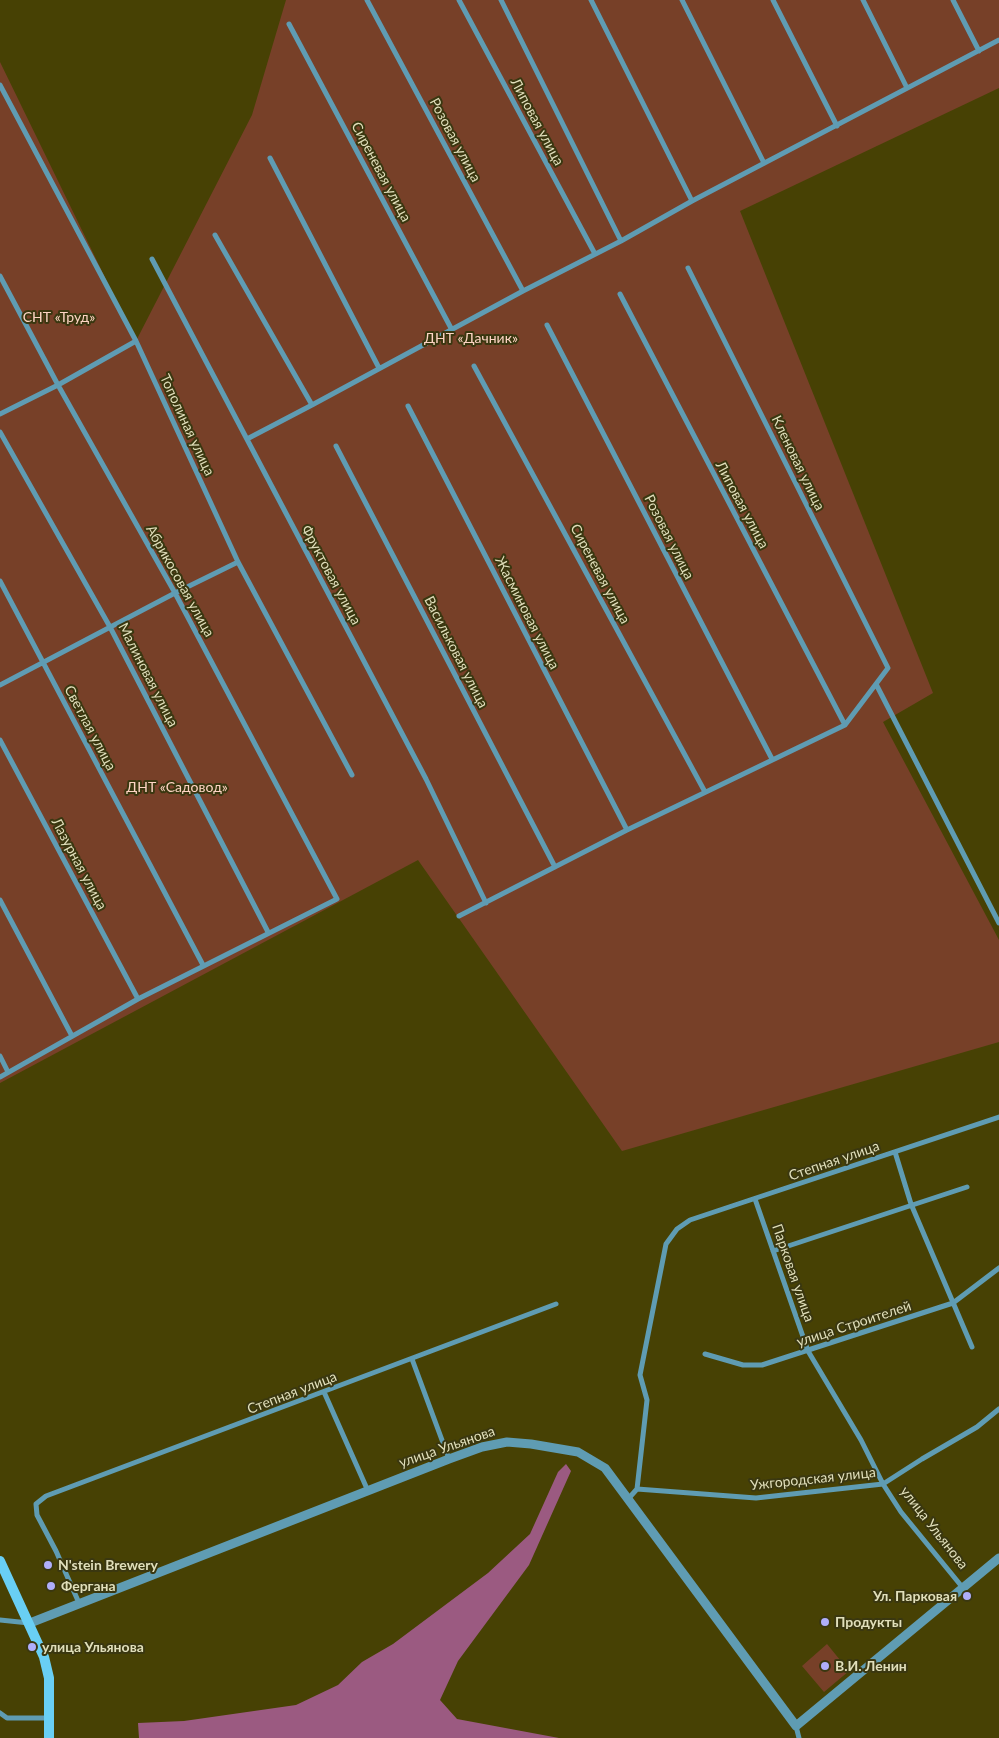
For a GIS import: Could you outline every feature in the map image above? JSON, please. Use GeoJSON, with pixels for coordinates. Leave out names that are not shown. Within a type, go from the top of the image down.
{"type":"FeatureCollection","features":[{"type":"Feature","properties":{"kind":"main road"},"geometry":{"type":"LineString","coordinates":[[0,1561],[44,1656],[49,1678],[49,1738]]}},
{"type":"Feature","properties":{"kind":"street","name":"Розовая улица"},"geometry":{"type":"LineString","coordinates":[[367,0],[523,291]]}},
{"type":"Feature","properties":{"kind":"street","name":"Липовая улица"},"geometry":{"type":"LineString","coordinates":[[459,0],[595,254]]}},
{"type":"Feature","properties":{"kind":"street"},"geometry":{"type":"LineString","coordinates":[[501,0],[621,241]]}},
{"type":"Feature","properties":{"kind":"street"},"geometry":{"type":"LineString","coordinates":[[591,0],[692,201]]}},
{"type":"Feature","properties":{"kind":"street"},"geometry":{"type":"LineString","coordinates":[[682,0],[764,163]]}},
{"type":"Feature","properties":{"kind":"street"},"geometry":{"type":"LineString","coordinates":[[773,0],[837,126]]}},
{"type":"Feature","properties":{"kind":"street"},"geometry":{"type":"LineString","coordinates":[[863,0],[907,88]]}},
{"type":"Feature","properties":{"kind":"street"},"geometry":{"type":"LineString","coordinates":[[954,0],[979,51]]}},
{"type":"Feature","properties":{"kind":"street","name":"Сиреневая улица"},"geometry":{"type":"LineString","coordinates":[[289,24],[452,330]]}},
{"type":"Feature","properties":{"kind":"street"},"geometry":{"type":"LineString","coordinates":[[247,439],[523,291],[621,241],[692,201],[999,40]]}},
{"type":"Feature","properties":{"kind":"street","name":"Тополиная улица"},"geometry":{"type":"LineString","coordinates":[[0,85],[136,341],[238,562],[352,774]]}},
{"type":"Feature","properties":{"kind":"street"},"geometry":{"type":"LineString","coordinates":[[270,158],[379,368]]}},
{"type":"Feature","properties":{"kind":"street"},"geometry":{"type":"LineString","coordinates":[[215,235],[312,405]]}},
{"type":"Feature","properties":{"kind":"street","name":"Фруктовая улица"},"geometry":{"type":"LineString","coordinates":[[152,259],[426,779],[486,903]]}},
{"type":"Feature","properties":{"kind":"street","name":"Кленовая улица"},"geometry":{"type":"LineString","coordinates":[[688,268],[888,668],[876,684]]}},
{"type":"Feature","properties":{"kind":"street","name":"Абрикосовая улица"},"geometry":{"type":"LineString","coordinates":[[0,276],[58,385],[175,593],[337,899],[268,932]]}},
{"type":"Feature","properties":{"kind":"street","name":"Липовая улица"},"geometry":{"type":"LineString","coordinates":[[620,294],[845,726]]}},
{"type":"Feature","properties":{"kind":"street","name":"Розовая улица"},"geometry":{"type":"LineString","coordinates":[[547,325],[772,759]]}},
{"type":"Feature","properties":{"kind":"street"},"geometry":{"type":"LineString","coordinates":[[0,414],[58,385],[136,341]]}},
{"type":"Feature","properties":{"kind":"street","name":"Сиреневая улица"},"geometry":{"type":"LineString","coordinates":[[474,366],[705,792]]}},
{"type":"Feature","properties":{"kind":"street","name":"Жасминовая улица"},"geometry":{"type":"LineString","coordinates":[[408,406],[627,830]]}},
{"type":"Feature","properties":{"kind":"street","name":"Малиновая улица"},"geometry":{"type":"LineString","coordinates":[[0,432],[110,627],[268,932]]}},
{"type":"Feature","properties":{"kind":"street","name":"Васильковая улица"},"geometry":{"type":"LineString","coordinates":[[336,446],[555,867]]}},
{"type":"Feature","properties":{"kind":"street"},"geometry":{"type":"LineString","coordinates":[[0,686],[175,593],[238,562]]}},
{"type":"Feature","properties":{"kind":"street","name":"Светлая улица"},"geometry":{"type":"LineString","coordinates":[[0,581],[203,965]]}},
{"type":"Feature","properties":{"kind":"street"},"geometry":{"type":"LineString","coordinates":[[459,916],[627,830],[772,759],[845,726],[876,684],[999,923]]}},
{"type":"Feature","properties":{"kind":"street","name":"Лазурная улица"},"geometry":{"type":"LineString","coordinates":[[0,740],[138,999]]}},
{"type":"Feature","properties":{"kind":"street"},"geometry":{"type":"LineString","coordinates":[[0,900],[72,1036]]}},
{"type":"Feature","properties":{"kind":"street"},"geometry":{"type":"LineString","coordinates":[[0,1076],[138,999],[268,932]]}},
{"type":"Feature","properties":{"kind":"street"},"geometry":{"type":"LineString","coordinates":[[0,1056],[8,1072]]}},
{"type":"Feature","properties":{"kind":"street","name":"Степная улица"},"geometry":{"type":"LineString","coordinates":[[637,1488],[647,1400],[640,1375],[666,1244],[677,1229],[690,1220],[999,1117]]}},
{"type":"Feature","properties":{"kind":"street"},"geometry":{"type":"LineString","coordinates":[[895,1152],[911,1204],[972,1347]]}},
{"type":"Feature","properties":{"kind":"street"},"geometry":{"type":"LineString","coordinates":[[774,1251],[967,1186]]}},
{"type":"Feature","properties":{"kind":"street","name":"Парковая улица"},"geometry":{"type":"LineString","coordinates":[[755,1199],[808,1351],[861,1440],[883,1484]]}},
{"type":"Feature","properties":{"kind":"street","name":"улица Строителей"},"geometry":{"type":"LineString","coordinates":[[705,1354],[743,1365],[762,1365],[953,1303],[999,1268]]}},
{"type":"Feature","properties":{"kind":"street","name":"Степная улица"},"geometry":{"type":"LineString","coordinates":[[79,1603],[56,1551],[37,1515],[36,1504],[46,1496],[556,1304]]}},
{"type":"Feature","properties":{"kind":"street"},"geometry":{"type":"LineString","coordinates":[[412,1359],[449,1459]]}},
{"type":"Feature","properties":{"kind":"street"},"geometry":{"type":"LineString","coordinates":[[324,1392],[368,1491]]}},
{"type":"Feature","properties":{"kind":"street","name":"Ужгородская улица"},"geometry":{"type":"LineString","coordinates":[[637,1488],[756,1498],[883,1484],[977,1427],[999,1409]]}},
{"type":"Feature","properties":{"kind":"street","name":"улица Ульянова"},"geometry":{"type":"LineString","coordinates":[[0,1620],[30,1623],[482,1447],[507,1442],[578,1452],[606,1468],[796,1726],[799,1738]]}},
{"type":"Feature","properties":{"kind":"street","name":"улица Ульянова"},"geometry":{"type":"LineString","coordinates":[[883,1484],[901,1512],[963,1588]]}},
{"type":"Feature","properties":{"kind":"street"},"geometry":{"type":"LineString","coordinates":[[629,1498],[637,1488]]}},
{"type":"Feature","properties":{"kind":"street","name":"улица Ульянова"},"geometry":{"type":"LineString","coordinates":[[796,1726],[999,1558]]}},
{"type":"Feature","properties":{"kind":"street"},"geometry":{"type":"LineString","coordinates":[[0,1713],[7,1718],[50,1718]]}},
{"type":"Feature","properties":{"kind":"green space","name":"ДНТ «Дачник»"},"geometry":{"type":"Polygon","coordinates":[[[286,0],[999,0],[999,88],[740,211],[933,693],[883,722],[999,940],[999,1042],[622,1151],[418,860],[0,1083],[0,62],[136,341],[252,115],[286,0]]]}},
{"type":"Feature","properties":{"kind":"green space"},"geometry":{"type":"Polygon","coordinates":[[[827,1644],[849,1671],[824,1692],[802,1666],[827,1644]]]}},
{"type":"Feature","properties":{"kind":"shaded area"},"geometry":{"type":"Polygon","coordinates":[[[566,1464],[571,1471],[529,1565],[458,1661],[440,1700],[457,1719],[559,1738],[139,1738],[138,1723],[184,1721],[296,1705],[338,1685],[362,1662],[393,1644],[488,1573],[530,1534],[558,1472],[566,1464]]]}},
{"type":"Feature","properties":{"kind":"place","name":"N'stein Brewery"},"geometry":{"type":"Point","coordinates":[48,1565]}},
{"type":"Feature","properties":{"kind":"place","name":"Фергана"},"geometry":{"type":"Point","coordinates":[51,1586]}},
{"type":"Feature","properties":{"kind":"place","name":"Ул. Парковая"},"geometry":{"type":"Point","coordinates":[967,1596]}},
{"type":"Feature","properties":{"kind":"place","name":"Продукты"},"geometry":{"type":"Point","coordinates":[825,1622]}},
{"type":"Feature","properties":{"kind":"place","name":"улица Ульянова"},"geometry":{"type":"Point","coordinates":[32,1647]}},
{"type":"Feature","properties":{"kind":"place","name":"В.И. Ленин"},"geometry":{"type":"Point","coordinates":[825,1666]}},
{"type":"Feature","properties":{"kind":"park label","name":"СНТ «Труд»"},"geometry":{"type":"Point","coordinates":[59,317]}},
{"type":"Feature","properties":{"kind":"park label","name":"ДНТ «Садовод»"},"geometry":{"type":"Point","coordinates":[177,787]}}]}
